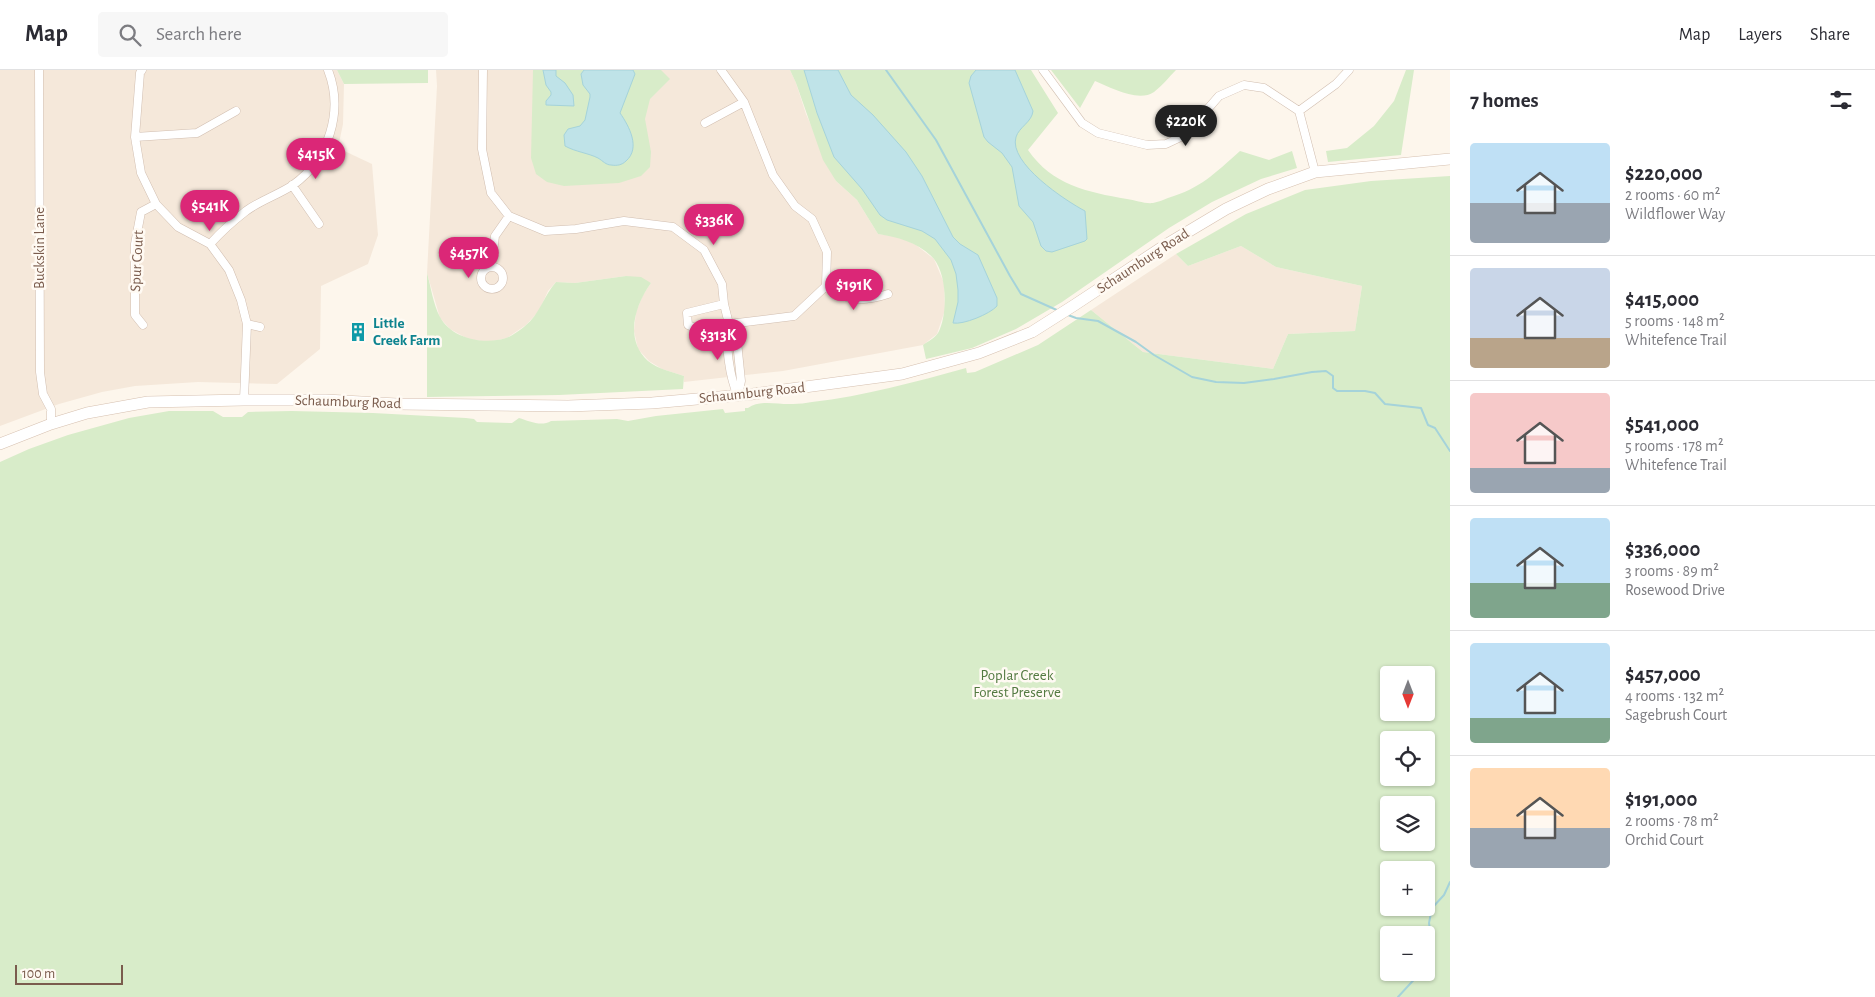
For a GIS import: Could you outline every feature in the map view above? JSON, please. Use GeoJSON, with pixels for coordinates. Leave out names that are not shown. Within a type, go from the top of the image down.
{"type":"FeatureCollection","features":[{"type":"Feature","properties":{"kind":"main road","name":"Schaumburg Road"},"geometry":{"type":"LineString","coordinates":[[4,442],[51,424],[88,413],[148,402],[244,400],[568,406],[652,403],[738,396],[902,374],[979,353],[1032,332],[1164,246],[1226,209],[1268,189],[1316,172],[1450,159]]}},
{"type":"Feature","properties":{"kind":"street","name":"Buckskin Lane"},"geometry":{"type":"LineString","coordinates":[[39,70],[40,372],[43,394],[51,409],[51,424]]}},
{"type":"Feature","properties":{"kind":"street"},"geometry":{"type":"LineString","coordinates":[[142,70],[140,73],[135,137],[141,174],[156,204],[178,227],[210,244],[229,270],[241,300],[247,324],[244,400]]}},
{"type":"Feature","properties":{"kind":"street"},"geometry":{"type":"LineString","coordinates":[[210,244],[224,229],[246,211],[292,186],[313,167],[332,130],[335,108],[328,70]]}},
{"type":"Feature","properties":{"kind":"street"},"geometry":{"type":"LineString","coordinates":[[483,70],[482,149],[491,193],[509,216],[545,231],[576,229],[624,221],[673,227],[704,250],[722,284],[729,324],[726,333],[732,383],[738,396]]}},
{"type":"Feature","properties":{"kind":"street"},"geometry":{"type":"LineString","coordinates":[[721,70],[744,102],[773,175],[795,206],[812,220],[827,252],[826,286],[794,316],[729,324],[701,330],[688,325],[687,313],[724,304]]}},
{"type":"Feature","properties":{"kind":"street"},"geometry":{"type":"LineString","coordinates":[[1043,70],[1082,123],[1098,133],[1141,144],[1166,144],[1185,135],[1219,96],[1244,85],[1264,88],[1299,110],[1316,172]]}},
{"type":"Feature","properties":{"kind":"street"},"geometry":{"type":"LineString","coordinates":[[1299,110],[1336,84],[1349,70]]}},
{"type":"Feature","properties":{"kind":"street"},"geometry":{"type":"LineString","coordinates":[[705,123],[744,102]]}},
{"type":"Feature","properties":{"kind":"street"},"geometry":{"type":"LineString","coordinates":[[135,137],[197,133],[236,111]]}},
{"type":"Feature","properties":{"kind":"street"},"geometry":{"type":"LineString","coordinates":[[292,186],[319,224]]}},
{"type":"Feature","properties":{"kind":"street","name":"Spur Court"},"geometry":{"type":"LineString","coordinates":[[143,325],[135,315],[134,244],[141,212],[156,204]]}},
{"type":"Feature","properties":{"kind":"street"},"geometry":{"type":"LineString","coordinates":[[491,267],[495,236],[509,216]]}},
{"type":"Feature","properties":{"kind":"street"},"geometry":{"type":"LineString","coordinates":[[826,286],[836,294],[856,300],[872,299],[888,294]]}},
{"type":"Feature","properties":{"kind":"street"},"geometry":{"type":"LineString","coordinates":[[247,324],[260,327]]}},
{"type":"Feature","properties":{"kind":"shaded area"},"geometry":{"type":"Polygon","coordinates":[[[0,70],[337,70],[344,84],[343,124],[338,148],[372,164],[378,235],[368,264],[321,286],[320,349],[277,384],[198,382],[135,386],[102,392],[59,404],[0,426],[0,70]]]}},
{"type":"Feature","properties":{"kind":"shaded area"},"geometry":{"type":"Polygon","coordinates":[[[436,70],[790,70],[806,114],[836,181],[857,200],[878,234],[900,237],[916,245],[934,259],[944,283],[945,310],[937,334],[923,345],[783,371],[684,382],[684,376],[662,369],[649,361],[638,349],[634,331],[636,312],[643,295],[651,283],[626,276],[575,283],[556,282],[548,291],[539,311],[526,325],[507,338],[488,342],[468,339],[450,329],[440,318],[427,273],[437,86],[436,70]]]}},
{"type":"Feature","properties":{"kind":"shaded area"},"geometry":{"type":"Polygon","coordinates":[[[1241,246],[1276,267],[1362,286],[1355,331],[1288,334],[1273,369],[1143,352],[1091,310],[1176,254],[1188,266],[1241,246]]]}},
{"type":"Feature","properties":{"kind":"green space"},"geometry":{"type":"Polygon","coordinates":[[[337,70],[428,70],[428,83],[344,84],[337,70]]]}},
{"type":"Feature","properties":{"kind":"green space"},"geometry":{"type":"Polygon","coordinates":[[[533,70],[661,70],[670,79],[650,99],[645,119],[651,152],[650,167],[641,176],[619,183],[564,186],[547,182],[536,174],[531,158],[533,70]]]}},
{"type":"Feature","properties":{"kind":"green space"},"geometry":{"type":"Polygon","coordinates":[[[790,70],[1031,70],[1058,113],[1028,150],[1038,162],[1059,179],[1084,190],[1143,202],[1157,202],[1190,190],[1207,179],[1240,151],[1269,160],[1292,151],[1297,168],[1261,179],[1212,202],[1169,228],[1062,302],[1016,329],[972,348],[926,359],[923,345],[938,333],[945,306],[944,285],[938,266],[928,253],[915,245],[901,239],[878,234],[857,200],[836,181],[823,160],[790,70]]]}},
{"type":"Feature","properties":{"kind":"green space"},"geometry":{"type":"Polygon","coordinates":[[[1051,70],[1176,70],[1157,90],[1140,96],[1124,93],[1095,81],[1080,108],[1051,70]]]}},
{"type":"Feature","properties":{"kind":"green space"},"geometry":{"type":"Polygon","coordinates":[[[1406,70],[1414,70],[1401,155],[1328,162],[1326,151],[1347,148],[1374,126],[1394,101],[1406,70]]]}},
{"type":"Feature","properties":{"kind":"green space","name":"Poplar Creek Forest Preserve"},"geometry":{"type":"Polygon","coordinates":[[[1450,176],[1450,997],[0,997],[0,462],[68,435],[129,418],[169,411],[213,411],[223,417],[242,417],[248,412],[373,413],[466,418],[474,419],[477,422],[512,423],[519,418],[535,423],[547,423],[551,421],[617,419],[628,421],[723,409],[725,413],[745,411],[745,408],[758,404],[798,404],[889,388],[966,368],[967,373],[975,372],[1038,345],[1091,310],[1143,352],[1273,369],[1288,334],[1355,331],[1362,286],[1276,267],[1241,246],[1188,266],[1176,254],[1246,214],[1305,190],[1371,181],[1450,176]]]}},
{"type":"Feature","properties":{"kind":"green space"},"geometry":{"type":"Polygon","coordinates":[[[427,273],[436,307],[445,325],[460,335],[488,341],[508,337],[525,326],[534,316],[556,282],[575,283],[626,276],[641,277],[651,283],[640,301],[634,322],[636,343],[652,364],[684,376],[683,389],[559,395],[427,397],[427,273]]]}},
{"type":"Feature","properties":{"kind":"water"},"geometry":{"type":"Polygon","coordinates":[[[543,70],[556,70],[556,76],[565,83],[573,95],[574,106],[546,105],[551,92],[546,85],[543,70]]]}},
{"type":"Feature","properties":{"kind":"water"},"geometry":{"type":"Polygon","coordinates":[[[584,70],[633,70],[635,74],[620,113],[630,130],[633,150],[626,161],[621,164],[608,164],[594,156],[565,146],[564,135],[568,129],[580,126],[585,120],[590,94],[583,85],[581,74],[584,70]]]}},
{"type":"Feature","properties":{"kind":"water"},"geometry":{"type":"Polygon","coordinates":[[[804,70],[838,70],[851,95],[873,115],[906,152],[922,176],[953,237],[960,244],[978,255],[997,298],[997,306],[994,309],[969,321],[953,323],[958,302],[958,290],[956,274],[951,260],[935,239],[922,231],[887,220],[880,215],[862,189],[834,157],[817,113],[804,70]]]}},
{"type":"Feature","properties":{"kind":"water"},"geometry":{"type":"Polygon","coordinates":[[[976,70],[1015,70],[1033,111],[1016,137],[1016,147],[1029,169],[1040,180],[1085,211],[1087,239],[1085,241],[1052,252],[1046,251],[1041,246],[1033,222],[1019,206],[1012,167],[1002,153],[984,137],[969,83],[971,76],[976,70]]]}},
{"type":"Feature","properties":{"kind":"waterway"},"geometry":{"type":"LineString","coordinates":[[886,70],[936,140],[1021,294],[1059,311]]}},
{"type":"Feature","properties":{"kind":"waterway"},"geometry":{"type":"LineString","coordinates":[[1068,315],[1098,321],[1192,377],[1216,382],[1244,383],[1326,371],[1333,376],[1333,388],[1337,391],[1375,393],[1385,404],[1421,408],[1428,425],[1435,428],[1450,451]]}},
{"type":"Feature","properties":{"kind":"waterway"},"geometry":{"type":"LineString","coordinates":[[1429,926],[1432,908],[1444,895],[1450,882]]}},
{"type":"Feature","properties":{"kind":"waterway"},"geometry":{"type":"LineString","coordinates":[[1398,997],[1413,981]]}},
{"type":"Feature","properties":{"kind":"place","name":"Little Creek Farm"},"geometry":{"type":"Point","coordinates":[358,332]}}]}
